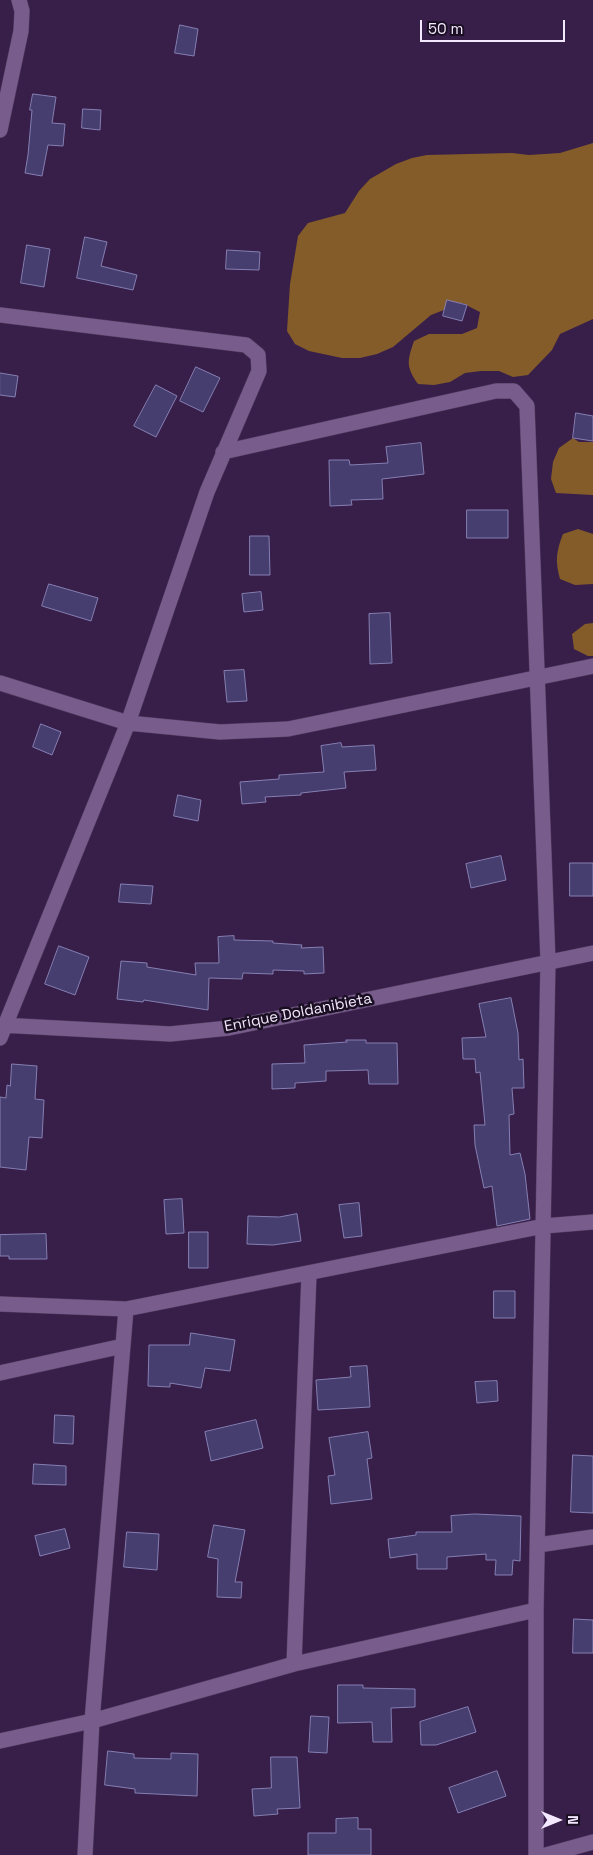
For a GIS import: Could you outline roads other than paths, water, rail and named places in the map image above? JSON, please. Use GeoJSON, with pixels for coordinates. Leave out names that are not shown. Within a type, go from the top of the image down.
{"type":"FeatureCollection","features":[{"type":"Feature","properties":{"kind":"street"},"geometry":{"type":"LineString","coordinates":[[0,130],[21,31],[22,11],[19,0]]}},
{"type":"Feature","properties":{"kind":"street"},"geometry":{"type":"LineString","coordinates":[[0,315],[246,345],[258,355],[259,371],[207,492],[128,723],[2,1029]]}},
{"type":"Feature","properties":{"kind":"street"},"geometry":{"type":"LineString","coordinates":[[223,452],[496,391],[514,391],[528,406],[548,962],[536,1610],[536,1855]]}},
{"type":"Feature","properties":{"kind":"street"},"geometry":{"type":"LineString","coordinates":[[0,682],[128,723],[220,732],[288,728],[593,666]]}},
{"type":"Feature","properties":{"kind":"street","name":"Enrique Doldanibieta"},"geometry":{"type":"LineString","coordinates":[[2,1029],[170,1034],[229,1028],[593,953]]}},
{"type":"Feature","properties":{"kind":"street"},"geometry":{"type":"LineString","coordinates":[[0,1304],[126,1309],[544,1226],[593,1222]]}},
{"type":"Feature","properties":{"kind":"street"},"geometry":{"type":"LineString","coordinates":[[294,1664],[309,1274]]}},
{"type":"Feature","properties":{"kind":"street"},"geometry":{"type":"LineString","coordinates":[[85,1855],[92,1721],[126,1309]]}},
{"type":"Feature","properties":{"kind":"street"},"geometry":{"type":"LineString","coordinates":[[0,1373],[124,1346]]}},
{"type":"Feature","properties":{"kind":"street"},"geometry":{"type":"LineString","coordinates":[[538,1545],[593,1537]]}},
{"type":"Feature","properties":{"kind":"street"},"geometry":{"type":"LineString","coordinates":[[0,1741],[92,1721],[294,1664],[536,1610]]}},
{"type":"Feature","properties":{"kind":"street"},"geometry":{"type":"LineString","coordinates":[[546,1855],[593,1842]]}}]}
